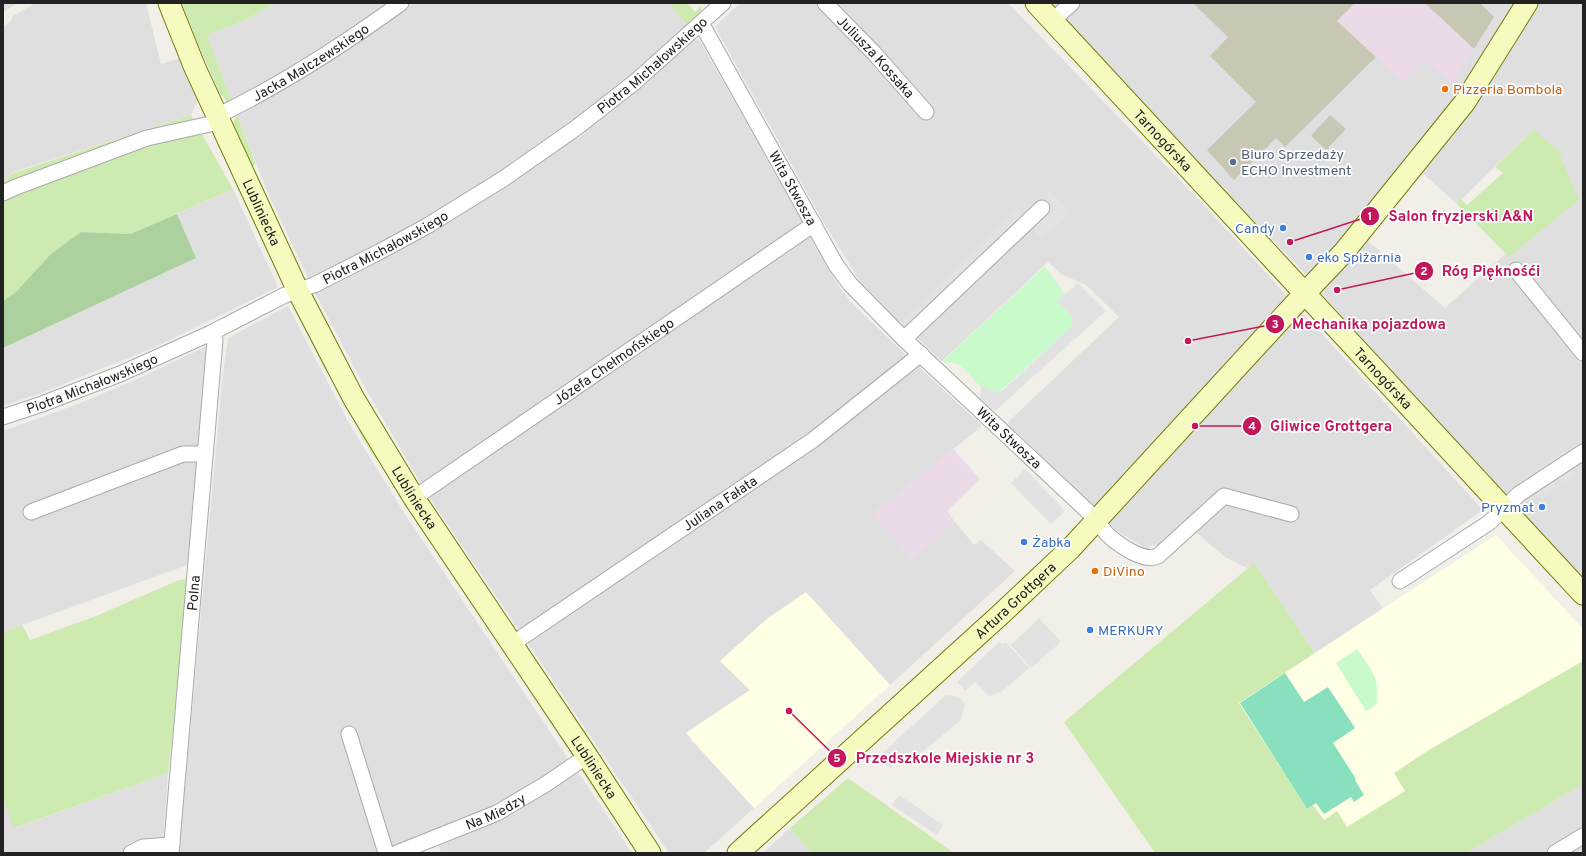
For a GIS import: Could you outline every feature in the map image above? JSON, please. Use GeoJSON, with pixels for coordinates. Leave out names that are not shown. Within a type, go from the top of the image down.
{"type":"FeatureCollection","features":[{"type":"Feature","properties":{"kind":"street","name":"Lubliniecka"},"geometry":{"type":"LineString","coordinates":[[169,3],[195,68],[298,291],[354,399],[414,498],[587,756],[650,853]]}},
{"type":"Feature","properties":{"kind":"street","name":"Jacka Malczewskiego"},"geometry":{"type":"LineString","coordinates":[[218,118],[339,46],[401,3]]}},
{"type":"Feature","properties":{"kind":"street","name":"Juliusza Kossaka"},"geometry":{"type":"LineString","coordinates":[[825,3],[874,53],[926,112]]}},
{"type":"Feature","properties":{"kind":"street","name":"Tarnogórska"},"geometry":{"type":"LineString","coordinates":[[1036,3],[1583,594]]}},
{"type":"Feature","properties":{"kind":"street"},"geometry":{"type":"LineString","coordinates":[[1052,21],[1072,3]]}},
{"type":"Feature","properties":{"kind":"street","name":"Artura Grottgera"},"geometry":{"type":"LineString","coordinates":[[738,853],[1071,548],[1344,252],[1465,102],[1527,3]]}},
{"type":"Feature","properties":{"kind":"street","name":"Piotra Michałowskiego"},"geometry":{"type":"LineString","coordinates":[[3,417],[42,404],[120,374],[211,333],[285,295],[314,285],[434,222],[503,179],[570,132],[635,82],[701,23],[718,5]]}},
{"type":"Feature","properties":{"kind":"street","name":"Wita Stwosza"},"geometry":{"type":"LineString","coordinates":[[701,23],[836,265],[850,284],[904,339],[1096,520],[1108,535],[1140,556],[1149,559],[1158,556],[1224,496],[1291,514]]}},
{"type":"Feature","properties":{"kind":"street"},"geometry":{"type":"LineString","coordinates":[[3,193],[23,184],[147,138],[210,124],[218,118]]}},
{"type":"Feature","properties":{"kind":"street"},"geometry":{"type":"LineString","coordinates":[[904,339],[1042,208]]}},
{"type":"Feature","properties":{"kind":"street","name":"Józefa Chełmońskiego"},"geometry":{"type":"LineString","coordinates":[[414,498],[814,224]]}},
{"type":"Feature","properties":{"kind":"street"},"geometry":{"type":"LineString","coordinates":[[1516,270],[1583,353]]}},
{"type":"Feature","properties":{"kind":"street","name":"Polna"},"geometry":{"type":"LineString","coordinates":[[172,849],[215,340],[211,333]]}},
{"type":"Feature","properties":{"kind":"street","name":"Juliana Fałata"},"geometry":{"type":"LineString","coordinates":[[512,644],[813,440],[921,354]]}},
{"type":"Feature","properties":{"kind":"street"},"geometry":{"type":"LineString","coordinates":[[1400,581],[1490,522],[1519,494],[1583,452]]}},
{"type":"Feature","properties":{"kind":"street"},"geometry":{"type":"LineString","coordinates":[[31,512],[183,454],[205,454]]}},
{"type":"Feature","properties":{"kind":"street"},"geometry":{"type":"LineString","coordinates":[[349,734],[386,853]]}},
{"type":"Feature","properties":{"kind":"street","name":"Na Miedzy"},"geometry":{"type":"LineString","coordinates":[[397,853],[497,812],[546,784],[587,756]]}},
{"type":"Feature","properties":{"kind":"street"},"geometry":{"type":"LineString","coordinates":[[1555,853],[1583,836]]}},
{"type":"Feature","properties":{"kind":"street"},"geometry":{"type":"LineString","coordinates":[[131,853],[143,847],[172,849]]}},
{"type":"Feature","properties":{"kind":"shaded area"},"geometry":{"type":"Polygon","coordinates":[[[3,3],[18,3],[3,12],[3,3]]]}},
{"type":"Feature","properties":{"kind":"shaded area"},"geometry":{"type":"Polygon","coordinates":[[[35,3],[146,3],[161,64],[180,58],[198,100],[191,115],[13,172],[3,183],[3,27],[11,21],[13,16],[35,3]]]}},
{"type":"Feature","properties":{"kind":"shaded area"},"geometry":{"type":"Polygon","coordinates":[[[274,3],[390,3],[319,51],[232,102],[207,35],[246,20],[274,3]]]}},
{"type":"Feature","properties":{"kind":"shaded area"},"geometry":{"type":"Polygon","coordinates":[[[413,3],[668,3],[689,26],[606,97],[511,166],[404,232],[309,280],[268,193],[237,115],[276,93],[413,3]]]}},
{"type":"Feature","properties":{"kind":"shaded area"},"geometry":{"type":"Polygon","coordinates":[[[740,3],[1008,3],[1203,204],[1483,510],[1370,590],[1383,608],[1315,653],[1254,564],[1247,568],[1225,557],[1185,523],[1161,545],[1150,546],[1149,551],[1115,529],[1008,424],[1009,421],[1119,317],[1086,285],[1061,274],[1048,262],[942,361],[888,311],[861,283],[820,216],[715,27],[740,3]]]}},
{"type":"Feature","properties":{"kind":"shaded area"},"geometry":{"type":"Polygon","coordinates":[[[1039,3],[1355,3],[1337,21],[1403,82],[1423,59],[1474,49],[1425,3],[1583,3],[1583,585],[1495,488],[1298,266],[1039,3]],[[1524,138],[1457,204],[1418,169],[1368,241],[1445,308],[1563,202],[1524,138]]]}},
{"type":"Feature","properties":{"kind":"shaded area"},"geometry":{"type":"Polygon","coordinates":[[[1193,3],[1355,3],[1337,21],[1376,57],[1285,147],[1276,138],[1234,180],[1207,150],[1256,102],[1210,56],[1228,37],[1193,3]]]}},
{"type":"Feature","properties":{"kind":"shaded area"},"geometry":{"type":"Polygon","coordinates":[[[1355,3],[1425,3],[1474,49],[1452,84],[1423,59],[1403,83],[1337,21],[1355,3]]]}},
{"type":"Feature","properties":{"kind":"shaded area"},"geometry":{"type":"Polygon","coordinates":[[[1425,3],[1480,3],[1494,17],[1474,49],[1425,3]]]}},
{"type":"Feature","properties":{"kind":"shaded area"},"geometry":{"type":"Polygon","coordinates":[[[698,39],[803,223],[421,484],[364,386],[315,293],[432,232],[510,184],[576,137],[578,139],[585,133],[584,131],[620,103],[694,40],[698,39]]]}},
{"type":"Feature","properties":{"kind":"shaded area"},"geometry":{"type":"Polygon","coordinates":[[[1330,115],[1346,129],[1326,150],[1311,136],[1330,115]]]}},
{"type":"Feature","properties":{"kind":"shaded area"},"geometry":{"type":"Polygon","coordinates":[[[233,189],[278,287],[153,348],[44,392],[3,406],[3,348],[196,258],[177,214],[233,189]]]}},
{"type":"Feature","properties":{"kind":"shaded area"},"geometry":{"type":"Polygon","coordinates":[[[1050,191],[1071,212],[1042,239],[1027,223],[910,334],[900,322],[1018,208],[1024,215],[1050,191]]]}},
{"type":"Feature","properties":{"kind":"shaded area"},"geometry":{"type":"Polygon","coordinates":[[[809,235],[838,285],[850,301],[908,357],[787,449],[519,630],[429,497],[809,235]]]}},
{"type":"Feature","properties":{"kind":"shaded area"},"geometry":{"type":"Polygon","coordinates":[[[1078,283],[1106,311],[995,411],[980,398],[981,386],[994,391],[1002,391],[1072,326],[1073,317],[1057,301],[1078,283]]]}},
{"type":"Feature","properties":{"kind":"shaded area"},"geometry":{"type":"Polygon","coordinates":[[[288,306],[351,427],[403,511],[569,760],[528,787],[489,809],[414,841],[390,848],[375,842],[377,852],[374,853],[179,853],[223,373],[228,338],[288,306]]]}},
{"type":"Feature","properties":{"kind":"shaded area"},"geometry":{"type":"Polygon","coordinates":[[[205,347],[206,355],[187,565],[3,632],[3,431],[78,404],[135,380],[205,347]]]}},
{"type":"Feature","properties":{"kind":"shaded area"},"geometry":{"type":"Polygon","coordinates":[[[919,367],[982,426],[873,514],[913,559],[955,522],[974,545],[981,540],[1015,571],[890,685],[806,593],[768,618],[720,661],[750,690],[690,739],[754,808],[704,853],[669,853],[527,642],[828,438],[919,367]]]}},
{"type":"Feature","properties":{"kind":"shaded area"},"geometry":{"type":"Polygon","coordinates":[[[1567,448],[1569,452],[1519,484],[1519,480],[1567,448]]]}},
{"type":"Feature","properties":{"kind":"shaded area"},"geometry":{"type":"Polygon","coordinates":[[[953,449],[980,479],[947,511],[955,522],[913,560],[873,514],[953,449]]]}},
{"type":"Feature","properties":{"kind":"shaded area"},"geometry":{"type":"Polygon","coordinates":[[[1572,467],[1576,475],[1562,485],[1557,476],[1572,467]]]}},
{"type":"Feature","properties":{"kind":"shaded area"},"geometry":{"type":"Polygon","coordinates":[[[1025,469],[1065,511],[1051,524],[1011,483],[1025,469]]]}},
{"type":"Feature","properties":{"kind":"shaded area"},"geometry":{"type":"Polygon","coordinates":[[[1552,480],[1557,488],[1541,499],[1535,491],[1552,480]]]}},
{"type":"Feature","properties":{"kind":"shaded area"},"geometry":{"type":"Polygon","coordinates":[[[1496,535],[1583,629],[1583,661],[1429,750],[1394,773],[1406,791],[1347,827],[1324,820],[1307,810],[1238,703],[1496,535]]]}},
{"type":"Feature","properties":{"kind":"shaded area"},"geometry":{"type":"Polygon","coordinates":[[[806,592],[890,685],[754,808],[686,733],[750,690],[720,661],[768,618],[806,592]]]}},
{"type":"Feature","properties":{"kind":"shaded area"},"geometry":{"type":"Polygon","coordinates":[[[1039,618],[1061,642],[1031,668],[1011,645],[1039,618]]]}},
{"type":"Feature","properties":{"kind":"shaded area"},"geometry":{"type":"Polygon","coordinates":[[[999,642],[1003,644],[1006,642],[1029,668],[1000,693],[993,694],[990,697],[975,682],[965,691],[957,682],[999,642]]]}},
{"type":"Feature","properties":{"kind":"shaded area"},"geometry":{"type":"Polygon","coordinates":[[[946,695],[959,697],[965,704],[961,720],[909,763],[902,757],[890,768],[879,756],[946,695]]]}},
{"type":"Feature","properties":{"kind":"shaded area"},"geometry":{"type":"Polygon","coordinates":[[[578,772],[632,853],[441,853],[439,846],[506,816],[578,772]]]}},
{"type":"Feature","properties":{"kind":"shaded area"},"geometry":{"type":"Polygon","coordinates":[[[168,773],[162,853],[3,853],[3,798],[15,828],[168,773]]]}},
{"type":"Feature","properties":{"kind":"shaded area"},"geometry":{"type":"Polygon","coordinates":[[[1583,784],[1583,853],[1466,853],[1583,784]]]}},
{"type":"Feature","properties":{"kind":"shaded area"},"geometry":{"type":"Polygon","coordinates":[[[899,795],[943,825],[937,835],[892,805],[899,795]]]}},
{"type":"Feature","properties":{"kind":"shaded area"},"geometry":{"type":"Polygon","coordinates":[[[790,828],[812,853],[763,853],[790,828]]]}},
{"type":"Feature","properties":{"kind":"green space"},"geometry":{"type":"Polygon","coordinates":[[[182,3],[274,3],[246,20],[207,35],[232,102],[227,104],[224,97],[220,94],[182,3]]]}},
{"type":"Feature","properties":{"kind":"green space"},"geometry":{"type":"Polygon","coordinates":[[[668,3],[687,3],[695,12],[701,6],[702,11],[688,25],[668,3]]]}},
{"type":"Feature","properties":{"kind":"green space"},"geometry":{"type":"Polygon","coordinates":[[[280,91],[237,115],[236,113],[280,91]]]}},
{"type":"Feature","properties":{"kind":"green space"},"geometry":{"type":"Polygon","coordinates":[[[191,115],[233,189],[130,234],[81,232],[16,292],[3,301],[3,183],[13,173],[191,115]]]}},
{"type":"Feature","properties":{"kind":"green space"},"geometry":{"type":"Polygon","coordinates":[[[237,115],[256,164],[252,166],[233,126],[233,122],[237,115]]]}},
{"type":"Feature","properties":{"kind":"green space"},"geometry":{"type":"Polygon","coordinates":[[[1533,130],[1558,150],[1579,200],[1509,257],[1457,204],[1461,199],[1467,205],[1503,173],[1495,167],[1533,130]]]}},
{"type":"Feature","properties":{"kind":"green space"},"geometry":{"type":"Polygon","coordinates":[[[177,214],[196,258],[3,348],[3,301],[16,292],[51,254],[81,232],[130,234],[177,214]]]}},
{"type":"Feature","properties":{"kind":"green space"},"geometry":{"type":"Polygon","coordinates":[[[1045,266],[1065,294],[1057,301],[1073,317],[1072,326],[999,392],[981,386],[956,363],[945,363],[943,361],[1045,266]]]}},
{"type":"Feature","properties":{"kind":"green space"},"geometry":{"type":"Polygon","coordinates":[[[300,310],[331,369],[326,372],[296,312],[300,310]]]}},
{"type":"Feature","properties":{"kind":"green space"},"geometry":{"type":"Polygon","coordinates":[[[363,427],[381,457],[376,460],[358,430],[363,427]]]}},
{"type":"Feature","properties":{"kind":"green space"},"geometry":{"type":"Polygon","coordinates":[[[1254,563],[1315,653],[1239,703],[1307,809],[1313,805],[1324,820],[1337,811],[1347,827],[1405,791],[1394,773],[1429,750],[1583,661],[1583,784],[1466,853],[1155,853],[1064,722],[1254,563]]]}},
{"type":"Feature","properties":{"kind":"green space"},"geometry":{"type":"Polygon","coordinates":[[[190,579],[168,773],[14,828],[3,798],[3,632],[22,625],[30,640],[96,616],[179,580],[190,579]]]}},
{"type":"Feature","properties":{"kind":"green space"},"geometry":{"type":"Polygon","coordinates":[[[1357,649],[1370,668],[1376,683],[1377,704],[1366,711],[1336,663],[1357,649]]]}},
{"type":"Feature","properties":{"kind":"green space"},"geometry":{"type":"Polygon","coordinates":[[[1285,673],[1304,702],[1328,687],[1355,728],[1333,743],[1356,779],[1355,780],[1364,795],[1354,802],[1351,797],[1324,814],[1316,803],[1307,809],[1240,703],[1285,673]]]}},
{"type":"Feature","properties":{"kind":"green space"},"geometry":{"type":"Polygon","coordinates":[[[580,768],[583,768],[606,799],[602,801],[580,768]]]}},
{"type":"Feature","properties":{"kind":"green space"},"geometry":{"type":"Polygon","coordinates":[[[848,778],[954,853],[812,853],[790,828],[848,778]]]}},
{"type":"Feature","properties":{"kind":"place","name":"Pizzeria Bombola"},"geometry":{"type":"Point","coordinates":[1445,89]}},
{"type":"Feature","properties":{"kind":"place","name":"Biuro Sprzedaży ECHO Investment"},"geometry":{"type":"Point","coordinates":[1233,162]}},
{"type":"Feature","properties":{"kind":"place","name":"Candy"},"geometry":{"type":"Point","coordinates":[1283,228]}},
{"type":"Feature","properties":{"kind":"place","name":"Salon fryzjerski A&N"},"geometry":{"type":"Point","coordinates":[1290,242]}},
{"type":"Feature","properties":{"kind":"place","name":"eko Spiżarnia"},"geometry":{"type":"Point","coordinates":[1309,257]}},
{"type":"Feature","properties":{"kind":"place","name":"Róg Pięknośći"},"geometry":{"type":"Point","coordinates":[1337,290]}},
{"type":"Feature","properties":{"kind":"place","name":"Mechanika pojazdowa"},"geometry":{"type":"Point","coordinates":[1188,341]}},
{"type":"Feature","properties":{"kind":"place","name":"Gliwice Grottgera"},"geometry":{"type":"Point","coordinates":[1195,426]}},
{"type":"Feature","properties":{"kind":"place","name":"Pryzmat"},"geometry":{"type":"Point","coordinates":[1542,507]}},
{"type":"Feature","properties":{"kind":"place","name":"Żabka"},"geometry":{"type":"Point","coordinates":[1024,542]}},
{"type":"Feature","properties":{"kind":"place","name":"DiVino"},"geometry":{"type":"Point","coordinates":[1095,571]}},
{"type":"Feature","properties":{"kind":"place","name":"MERKURY"},"geometry":{"type":"Point","coordinates":[1090,630]}},
{"type":"Feature","properties":{"kind":"place","name":"Przedszkole Miejskie nr 3"},"geometry":{"type":"Point","coordinates":[789,711]}}]}
